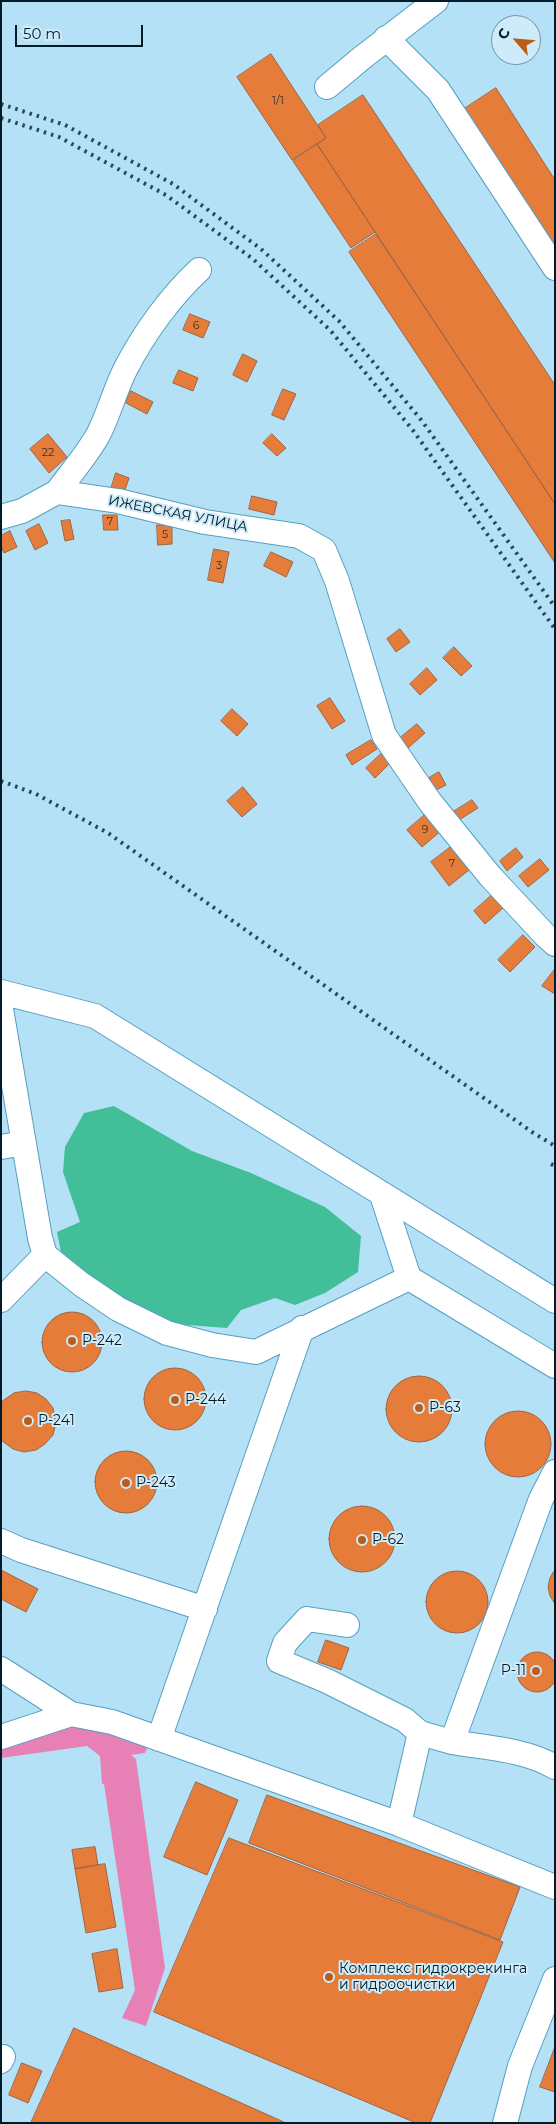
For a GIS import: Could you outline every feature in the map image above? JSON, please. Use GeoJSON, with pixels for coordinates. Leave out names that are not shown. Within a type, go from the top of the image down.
{"type":"FeatureCollection","features":[{"type":"Feature","properties":{"kind":"street"},"geometry":{"type":"LineString","coordinates":[[327,88],[432,2]]}},
{"type":"Feature","properties":{"kind":"street"},"geometry":{"type":"LineString","coordinates":[[386,38],[438,90],[555,268]]}},
{"type":"Feature","properties":{"kind":"street"},"geometry":{"type":"LineString","coordinates":[[1,517],[22,511],[57,492],[83,459],[99,434],[126,368],[140,344],[176,292],[199,270]]}},
{"type":"Feature","properties":{"kind":"street","name":"ИЖЕВСКАЯ УЛИЦА"},"geometry":{"type":"LineString","coordinates":[[57,492],[118,501],[204,522],[298,536],[324,550],[337,581],[384,735],[430,802],[490,876],[555,944]]}},
{"type":"Feature","properties":{"kind":"street"},"geometry":{"type":"LineString","coordinates":[[1,992],[95,1016],[555,1302]]}},
{"type":"Feature","properties":{"kind":"street"},"geometry":{"type":"LineString","coordinates":[[1,1009],[12,1145],[45,1255],[81,1284],[118,1309],[167,1333],[212,1345],[256,1352],[302,1328],[409,1278]]}},
{"type":"Feature","properties":{"kind":"street"},"geometry":{"type":"LineString","coordinates":[[382,1195],[409,1278],[555,1366]]}},
{"type":"Feature","properties":{"kind":"street"},"geometry":{"type":"LineString","coordinates":[[1,1300],[45,1255]]}},
{"type":"Feature","properties":{"kind":"street"},"geometry":{"type":"LineString","coordinates":[[159,1739],[302,1328]]}},
{"type":"Feature","properties":{"kind":"street"},"geometry":{"type":"LineString","coordinates":[[452,1742],[542,1499],[555,1472]]}},
{"type":"Feature","properties":{"kind":"street"},"geometry":{"type":"LineString","coordinates":[[1,1541],[20,1550],[205,1609]]}},
{"type":"Feature","properties":{"kind":"street"},"geometry":{"type":"LineString","coordinates":[[347,1625],[306,1619],[285,1643],[279,1661],[327,1681],[405,1720],[420,1733],[452,1742],[499,1748],[547,1762],[555,1767]]}},
{"type":"Feature","properties":{"kind":"street"},"geometry":{"type":"LineString","coordinates":[[1,1669],[70,1714],[112,1722],[399,1824],[555,1887]]}},
{"type":"Feature","properties":{"kind":"street"},"geometry":{"type":"LineString","coordinates":[[1,1737],[70,1714]]}},
{"type":"Feature","properties":{"kind":"street"},"geometry":{"type":"LineString","coordinates":[[399,1824],[420,1733]]}},
{"type":"Feature","properties":{"kind":"street"},"geometry":{"type":"LineString","coordinates":[[505,2123],[520,2066],[555,1979]]}},
{"type":"Feature","properties":{"kind":"shaded area"},"geometry":{"type":"Polygon","coordinates":[[[114,1106],[192,1151],[251,1173],[325,1207],[361,1236],[358,1272],[325,1293],[295,1305],[275,1298],[241,1310],[227,1328],[175,1324],[125,1302],[80,1275],[61,1252],[57,1232],[80,1222],[63,1172],[65,1147],[84,1113],[114,1106]]]}},
{"type":"Feature","properties":{"kind":"shaded area"},"geometry":{"type":"Polygon","coordinates":[[[71,1722],[142,1742],[147,1749],[145,1753],[131,1755],[136,1759],[165,1968],[146,2026],[122,2018],[135,1990],[104,1784],[102,1784],[100,1756],[87,1746],[1,1758],[1,1745],[71,1722]]]}},
{"type":"Feature","properties":{"kind":"building"},"geometry":{"type":"Polygon","coordinates":[[[271,54],[326,138],[292,160],[237,77],[271,54]]]}},
{"type":"Feature","properties":{"kind":"building"},"geometry":{"type":"Polygon","coordinates":[[[496,88],[555,180],[555,263],[458,113],[496,88]]]}},
{"type":"Feature","properties":{"kind":"building"},"geometry":{"type":"Polygon","coordinates":[[[363,95],[555,385],[555,504],[317,144],[326,138],[318,125],[363,95]]]}},
{"type":"Feature","properties":{"kind":"building"},"geometry":{"type":"Polygon","coordinates":[[[317,144],[375,232],[351,248],[293,161],[317,144]]]}},
{"type":"Feature","properties":{"kind":"building"},"geometry":{"type":"Polygon","coordinates":[[[376,234],[555,504],[555,563],[349,252],[376,234]]]}},
{"type":"Feature","properties":{"kind":"building"},"geometry":{"type":"Polygon","coordinates":[[[190,314],[210,322],[203,338],[183,330],[190,314]]]}},
{"type":"Feature","properties":{"kind":"building"},"geometry":{"type":"Polygon","coordinates":[[[243,354],[257,361],[247,382],[233,375],[243,354]]]}},
{"type":"Feature","properties":{"kind":"building"},"geometry":{"type":"Polygon","coordinates":[[[179,370],[198,378],[193,391],[173,383],[179,370]]]}},
{"type":"Feature","properties":{"kind":"building"},"geometry":{"type":"Polygon","coordinates":[[[283,389],[296,394],[284,420],[272,415],[283,389]]]}},
{"type":"Feature","properties":{"kind":"building"},"geometry":{"type":"Polygon","coordinates":[[[131,391],[153,402],[147,414],[126,403],[131,391]]]}},
{"type":"Feature","properties":{"kind":"building"},"geometry":{"type":"Polygon","coordinates":[[[48,434],[67,457],[49,473],[30,449],[48,434]]]}},
{"type":"Feature","properties":{"kind":"building"},"geometry":{"type":"Polygon","coordinates":[[[272,434],[286,448],[277,456],[263,443],[272,434]]]}},
{"type":"Feature","properties":{"kind":"building"},"geometry":{"type":"Polygon","coordinates":[[[116,473],[129,478],[123,496],[110,492],[116,473]]]}},
{"type":"Feature","properties":{"kind":"building"},"geometry":{"type":"Polygon","coordinates":[[[252,496],[277,502],[274,515],[249,509],[252,496]]]}},
{"type":"Feature","properties":{"kind":"building"},"geometry":{"type":"Polygon","coordinates":[[[103,515],[117,515],[118,530],[104,530],[103,515]]]}},
{"type":"Feature","properties":{"kind":"building"},"geometry":{"type":"Polygon","coordinates":[[[70,520],[74,539],[65,541],[61,521],[70,520]]]}},
{"type":"Feature","properties":{"kind":"building"},"geometry":{"type":"Polygon","coordinates":[[[39,524],[48,543],[35,550],[26,531],[39,524]]]}},
{"type":"Feature","properties":{"kind":"building"},"geometry":{"type":"Polygon","coordinates":[[[157,525],[172,525],[172,544],[158,545],[157,525]]]}},
{"type":"Feature","properties":{"kind":"building"},"geometry":{"type":"Polygon","coordinates":[[[10,531],[17,547],[4,553],[1,546],[1,536],[10,531]]]}},
{"type":"Feature","properties":{"kind":"building"},"geometry":{"type":"Polygon","coordinates":[[[214,549],[229,552],[223,583],[208,580],[214,549]]]}},
{"type":"Feature","properties":{"kind":"building"},"geometry":{"type":"Polygon","coordinates":[[[271,552],[293,562],[286,577],[264,566],[271,552]]]}},
{"type":"Feature","properties":{"kind":"building"},"geometry":{"type":"Polygon","coordinates":[[[400,629],[410,642],[396,652],[387,639],[400,629]]]}},
{"type":"Feature","properties":{"kind":"building"},"geometry":{"type":"Polygon","coordinates":[[[454,647],[472,666],[461,676],[443,658],[454,647]]]}},
{"type":"Feature","properties":{"kind":"building"},"geometry":{"type":"Polygon","coordinates":[[[427,668],[437,680],[420,695],[410,684],[427,668]]]}},
{"type":"Feature","properties":{"kind":"building"},"geometry":{"type":"Polygon","coordinates":[[[330,698],[345,721],[332,729],[317,706],[330,698]]]}},
{"type":"Feature","properties":{"kind":"building"},"geometry":{"type":"Polygon","coordinates":[[[232,709],[248,724],[237,736],[221,721],[232,709]]]}},
{"type":"Feature","properties":{"kind":"building"},"geometry":{"type":"Polygon","coordinates":[[[417,724],[425,733],[408,748],[400,738],[417,724]]]}},
{"type":"Feature","properties":{"kind":"building"},"geometry":{"type":"Polygon","coordinates":[[[371,740],[377,749],[352,765],[346,755],[371,740]]]}},
{"type":"Feature","properties":{"kind":"building"},"geometry":{"type":"Polygon","coordinates":[[[382,753],[391,762],[375,778],[366,768],[382,753]]]}},
{"type":"Feature","properties":{"kind":"building"},"geometry":{"type":"Polygon","coordinates":[[[439,772],[446,785],[436,790],[429,778],[439,772]]]}},
{"type":"Feature","properties":{"kind":"building"},"geometry":{"type":"Polygon","coordinates":[[[243,787],[257,804],[242,817],[227,801],[243,787]]]}},
{"type":"Feature","properties":{"kind":"building"},"geometry":{"type":"Polygon","coordinates":[[[472,800],[478,808],[459,820],[453,812],[472,800]]]}},
{"type":"Feature","properties":{"kind":"building"},"geometry":{"type":"Polygon","coordinates":[[[427,813],[442,830],[422,847],[407,830],[427,813]]]}},
{"type":"Feature","properties":{"kind":"building"},"geometry":{"type":"Polygon","coordinates":[[[456,843],[474,866],[449,886],[431,862],[456,843]]]}},
{"type":"Feature","properties":{"kind":"building"},"geometry":{"type":"Polygon","coordinates":[[[516,848],[523,857],[507,871],[500,861],[516,848]]]}},
{"type":"Feature","properties":{"kind":"building"},"geometry":{"type":"Polygon","coordinates":[[[540,859],[549,870],[528,887],[519,876],[540,859]]]}},
{"type":"Feature","properties":{"kind":"building"},"geometry":{"type":"Polygon","coordinates":[[[492,895],[503,908],[485,924],[474,911],[492,895]]]}},
{"type":"Feature","properties":{"kind":"building"},"geometry":{"type":"Polygon","coordinates":[[[523,935],[535,947],[510,972],[498,960],[523,935]]]}},
{"type":"Feature","properties":{"kind":"building"},"geometry":{"type":"Polygon","coordinates":[[[555,969],[555,994],[542,986],[555,969]]]}},
{"type":"Feature","properties":{"kind":"building","name":"Р-242"},"geometry":{"type":"Polygon","coordinates":[[[66,1312],[78,1312],[94,1320],[100,1330],[102,1342],[100,1354],[94,1364],[78,1372],[66,1372],[50,1364],[42,1348],[42,1336],[50,1320],[66,1312]]]}},
{"type":"Feature","properties":{"kind":"building","name":"Р-244"},"geometry":{"type":"Polygon","coordinates":[[[175,1368],[187,1371],[197,1377],[203,1387],[206,1399],[203,1411],[197,1421],[187,1427],[175,1430],[163,1427],[153,1421],[147,1411],[144,1399],[147,1387],[153,1377],[163,1371],[175,1368]]]}},
{"type":"Feature","properties":{"kind":"building","name":"Р-63"},"geometry":{"type":"Polygon","coordinates":[[[412,1376],[426,1376],[438,1381],[447,1390],[452,1402],[450,1422],[443,1433],[426,1442],[412,1442],[400,1437],[391,1428],[386,1416],[386,1402],[391,1390],[400,1381],[412,1376]]]}},
{"type":"Feature","properties":{"kind":"building","name":"Р-241"},"geometry":{"type":"Polygon","coordinates":[[[26,1391],[37,1393],[46,1399],[53,1408],[56,1423],[53,1435],[45,1444],[36,1450],[24,1452],[13,1449],[1,1440],[1,1402],[14,1393],[26,1391]]]}},
{"type":"Feature","properties":{"kind":"building"},"geometry":{"type":"Polygon","coordinates":[[[511,1411],[525,1411],[537,1416],[546,1425],[551,1437],[549,1457],[542,1468],[525,1477],[511,1477],[499,1472],[490,1463],[485,1451],[485,1437],[490,1425],[499,1416],[511,1411]]]}},
{"type":"Feature","properties":{"kind":"building","name":"Р-243"},"geometry":{"type":"Polygon","coordinates":[[[126,1451],[138,1454],[148,1460],[154,1470],[157,1482],[154,1494],[148,1504],[138,1510],[126,1513],[114,1510],[104,1504],[98,1494],[95,1482],[98,1470],[104,1460],[114,1454],[126,1451]]]}},
{"type":"Feature","properties":{"kind":"building","name":"Р-62"},"geometry":{"type":"Polygon","coordinates":[[[355,1506],[369,1506],[381,1511],[390,1520],[395,1532],[393,1552],[386,1563],[369,1572],[355,1572],[343,1567],[334,1558],[329,1546],[329,1532],[334,1520],[343,1511],[355,1506]]]}},
{"type":"Feature","properties":{"kind":"building"},"geometry":{"type":"Polygon","coordinates":[[[1,1570],[38,1589],[26,1612],[1,1599],[1,1570]]]}},
{"type":"Feature","properties":{"kind":"building"},"geometry":{"type":"Polygon","coordinates":[[[555,1570],[555,1604],[550,1596],[548,1587],[550,1578],[555,1570]]]}},
{"type":"Feature","properties":{"kind":"building"},"geometry":{"type":"Polygon","coordinates":[[[451,1571],[463,1571],[479,1580],[486,1590],[488,1602],[486,1614],[479,1624],[463,1633],[451,1633],[440,1628],[431,1619],[426,1608],[426,1596],[431,1585],[440,1576],[451,1571]]]}},
{"type":"Feature","properties":{"kind":"building"},"geometry":{"type":"Polygon","coordinates":[[[326,1640],[349,1648],[341,1670],[318,1662],[326,1640]]]}},
{"type":"Feature","properties":{"kind":"building","name":"Р-11"},"geometry":{"type":"Polygon","coordinates":[[[537,1652],[551,1658],[557,1672],[551,1686],[537,1692],[523,1686],[517,1672],[523,1658],[537,1652]]]}},
{"type":"Feature","properties":{"kind":"building"},"geometry":{"type":"Polygon","coordinates":[[[196,1782],[238,1800],[207,1875],[164,1857],[196,1782]]]}},
{"type":"Feature","properties":{"kind":"building"},"geometry":{"type":"Polygon","coordinates":[[[267,1795],[520,1887],[500,1940],[249,1843],[267,1795]]]}},
{"type":"Feature","properties":{"kind":"building","name":"Комплекс гидрокрекинга и гидроочистки"},"geometry":{"type":"Polygon","coordinates":[[[229,1838],[503,1942],[430,2123],[416,2123],[154,2012],[229,1838]]]}},
{"type":"Feature","properties":{"kind":"building"},"geometry":{"type":"Polygon","coordinates":[[[95,1847],[98,1865],[75,1869],[72,1850],[95,1847]]]}},
{"type":"Feature","properties":{"kind":"building"},"geometry":{"type":"Polygon","coordinates":[[[105,1864],[116,1927],[86,1933],[75,1869],[105,1864]]]}},
{"type":"Feature","properties":{"kind":"building"},"geometry":{"type":"Polygon","coordinates":[[[117,1949],[123,1988],[99,1992],[92,1954],[117,1949]]]}},
{"type":"Feature","properties":{"kind":"building"},"geometry":{"type":"Polygon","coordinates":[[[74,2028],[286,2123],[31,2123],[74,2028]]]}},
{"type":"Feature","properties":{"kind":"building"},"geometry":{"type":"Polygon","coordinates":[[[555,2047],[555,2092],[540,2087],[555,2047]]]}},
{"type":"Feature","properties":{"kind":"building"},"geometry":{"type":"Polygon","coordinates":[[[22,2063],[42,2071],[28,2103],[9,2095],[22,2063]]]}},
{"type":"Feature","properties":{"kind":"railway"},"geometry":{"type":"LineString","coordinates":[[1,104],[65,125],[173,184],[261,249],[339,321],[422,421],[555,607]]}},
{"type":"Feature","properties":{"kind":"railway"},"geometry":{"type":"LineString","coordinates":[[1,118],[59,137],[166,195],[253,259],[330,330],[412,429],[555,629]]}},
{"type":"Feature","properties":{"kind":"railway"},"geometry":{"type":"LineString","coordinates":[[1,781],[36,794],[108,833],[532,1132],[555,1146]]}},
{"type":"Feature","properties":{"kind":"railway"},"geometry":{"type":"LineString","coordinates":[[551,1164],[555,1166]]}},
{"type":"Feature","properties":{"kind":"place","name":"Р-242"},"geometry":{"type":"Point","coordinates":[72,1341]}},
{"type":"Feature","properties":{"kind":"place","name":"Р-244"},"geometry":{"type":"Point","coordinates":[175,1400]}},
{"type":"Feature","properties":{"kind":"place","name":"Р-63"},"geometry":{"type":"Point","coordinates":[419,1408]}},
{"type":"Feature","properties":{"kind":"place","name":"Р-241"},"geometry":{"type":"Point","coordinates":[28,1421]}},
{"type":"Feature","properties":{"kind":"place","name":"Р-243"},"geometry":{"type":"Point","coordinates":[126,1483]}},
{"type":"Feature","properties":{"kind":"place","name":"Р-62"},"geometry":{"type":"Point","coordinates":[362,1540]}},
{"type":"Feature","properties":{"kind":"place","name":"Р-11"},"geometry":{"type":"Point","coordinates":[536,1671]}},
{"type":"Feature","properties":{"kind":"place","name":"Комплекс гидрокрекинга и гидроочистки"},"geometry":{"type":"Point","coordinates":[329,1977]}}]}
